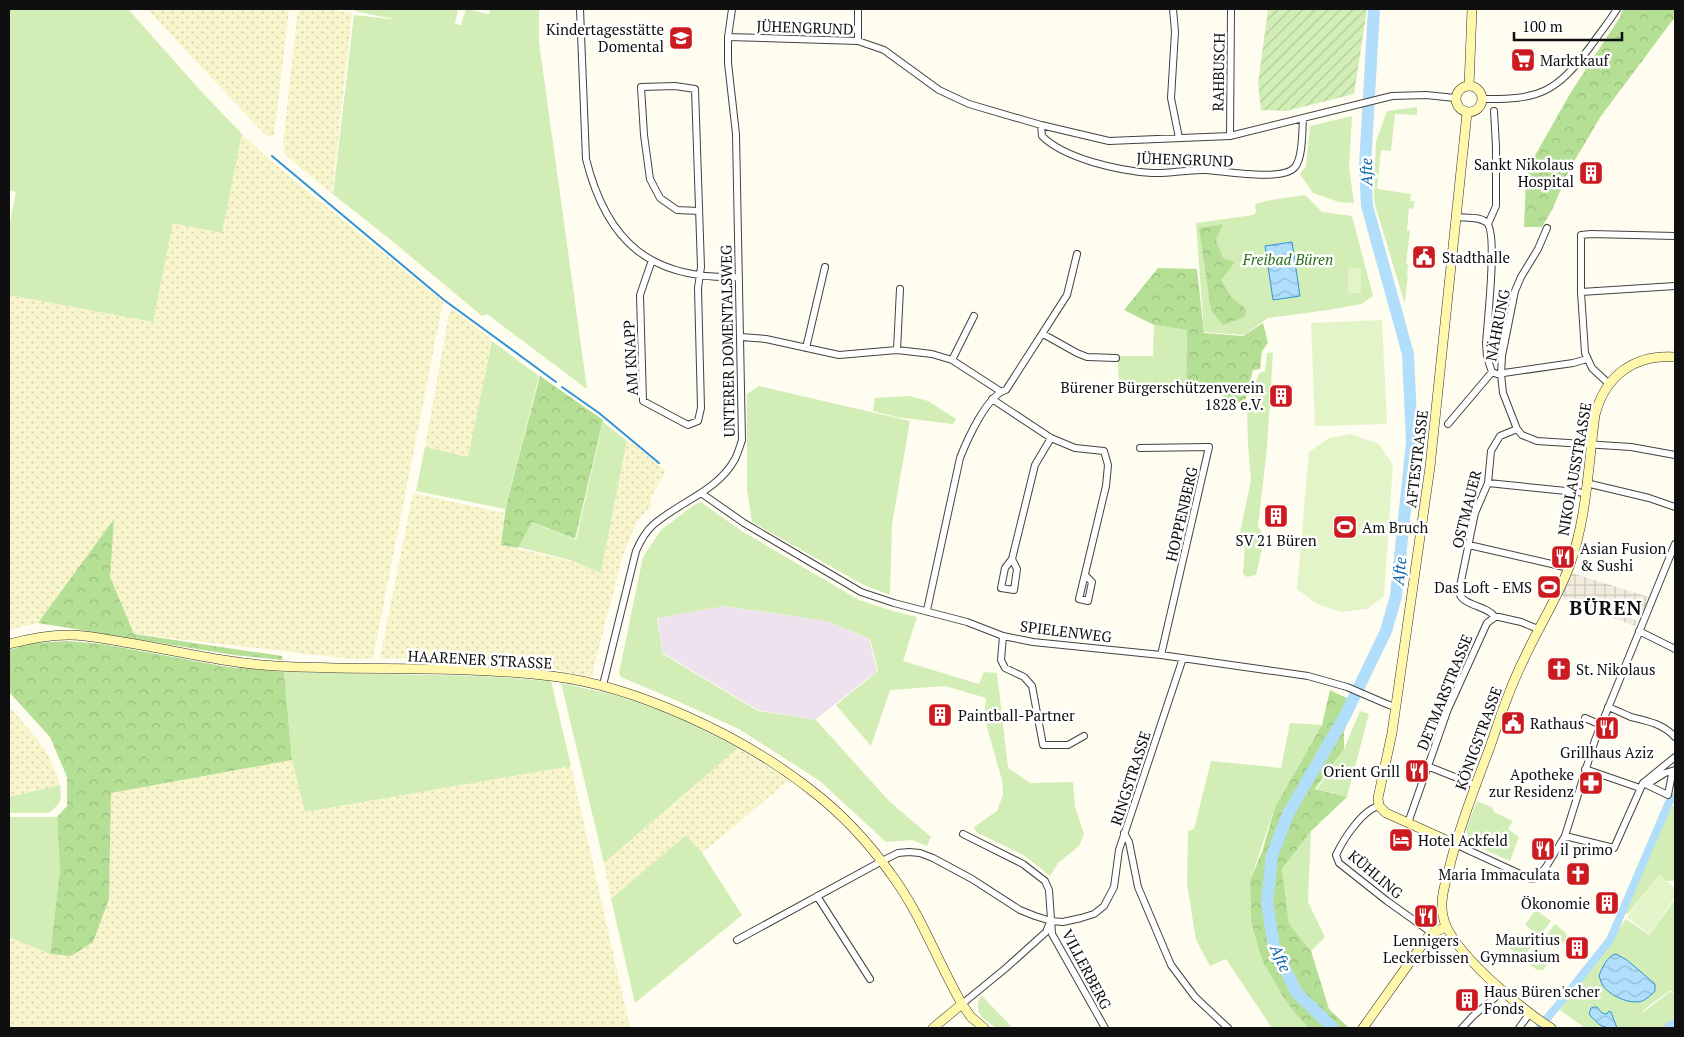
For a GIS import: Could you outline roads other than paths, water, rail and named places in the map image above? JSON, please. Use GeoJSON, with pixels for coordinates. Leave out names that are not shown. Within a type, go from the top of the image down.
{"type":"FeatureCollection","features":[{"type":"Feature","properties":{"kind":"main road"},"geometry":{"type":"LineString","coordinates":[[1469,86],[1472,9]]}},
{"type":"Feature","properties":{"kind":"main road"},"geometry":{"type":"LineString","coordinates":[[1469,86],[1480,91],[1482,99],[1478,109],[1468,113],[1460,109],[1455,102],[1455,98],[1458,90],[1469,86]]}},
{"type":"Feature","properties":{"kind":"main road","name":"AFTESTRASSE"},"geometry":{"type":"LineString","coordinates":[[1380,806],[1378,798],[1392,733],[1430,467],[1468,113]]}},
{"type":"Feature","properties":{"kind":"main road"},"geometry":{"type":"LineString","coordinates":[[1609,384],[1622,371],[1639,362],[1654,357],[1675,357]]}},
{"type":"Feature","properties":{"kind":"main road","name":"NIKOLAUSSTRASSE"},"geometry":{"type":"LineString","coordinates":[[1569,568],[1580,526],[1598,405],[1609,384]]}},
{"type":"Feature","properties":{"kind":"main road","name":"KÖNIGSTRASSE"},"geometry":{"type":"LineString","coordinates":[[1446,927],[1442,903],[1455,844],[1475,785],[1512,688],[1538,629],[1569,568]]}},
{"type":"Feature","properties":{"kind":"main road","name":"HAARENER STRASSE"},"geometry":{"type":"LineString","coordinates":[[9,644],[48,636],[68,635],[99,638],[266,665],[514,672],[554,676],[603,685],[673,710],[734,740],[771,762],[821,798],[848,824],[882,861],[900,885],[962,1004],[984,1028]]}},
{"type":"Feature","properties":{"kind":"main road"},"geometry":{"type":"LineString","coordinates":[[1380,806],[1391,816],[1455,844]]}},
{"type":"Feature","properties":{"kind":"main road"},"geometry":{"type":"LineString","coordinates":[[1362,1028],[1422,944],[1432,933],[1446,927],[1464,954],[1530,1013],[1550,1027]]}},
{"type":"Feature","properties":{"kind":"main road"},"geometry":{"type":"LineString","coordinates":[[933,1028],[962,1004]]}},
{"type":"Feature","properties":{"kind":"street"},"geometry":{"type":"LineString","coordinates":[[580,9],[586,159],[591,181],[608,217],[619,234],[652,260],[681,272],[700,276],[739,277]]}},
{"type":"Feature","properties":{"kind":"street","name":"UNTERER DOMENTALSWEG"},"geometry":{"type":"LineString","coordinates":[[603,685],[636,551],[643,538],[653,526],[701,493],[726,470],[735,459],[742,440],[736,134],[728,63],[728,37],[732,9]]}},
{"type":"Feature","properties":{"kind":"street"},"geometry":{"type":"LineString","coordinates":[[858,9],[858,41]]}},
{"type":"Feature","properties":{"kind":"street"},"geometry":{"type":"LineString","coordinates":[[1173,9],[1174,32],[1171,98],[1179,138]]}},
{"type":"Feature","properties":{"kind":"street","name":"RAHBUSCH"},"geometry":{"type":"LineString","coordinates":[[1230,136],[1231,9]]}},
{"type":"Feature","properties":{"kind":"street"},"geometry":{"type":"LineString","coordinates":[[1482,99],[1525,97],[1547,90],[1574,68],[1617,9]]}},
{"type":"Feature","properties":{"kind":"street","name":"JÜHENGRUND"},"geometry":{"type":"LineString","coordinates":[[728,37],[858,41],[884,50],[939,90],[969,104],[1041,125],[1109,140],[1230,136],[1392,96],[1426,95],[1455,98]]}},
{"type":"Feature","properties":{"kind":"street"},"geometry":{"type":"LineString","coordinates":[[699,211],[677,210],[660,198],[650,180],[640,87],[675,86],[695,90],[701,267],[700,276]]}},
{"type":"Feature","properties":{"kind":"street"},"geometry":{"type":"LineString","coordinates":[[1488,224],[1496,206],[1494,111]]}},
{"type":"Feature","properties":{"kind":"street","name":"JÜHENGRUND"},"geometry":{"type":"LineString","coordinates":[[1041,125],[1042,136],[1060,150],[1094,162],[1123,169],[1153,173],[1205,170],[1250,175],[1283,174],[1294,168],[1299,158],[1302,119]]}},
{"type":"Feature","properties":{"kind":"street"},"geometry":{"type":"LineString","coordinates":[[1457,217],[1478,218],[1488,224],[1492,232],[1486,344],[1488,362],[1492,372],[1501,374],[1587,360]]}},
{"type":"Feature","properties":{"kind":"street","name":"NÄHRUNG"},"geometry":{"type":"LineString","coordinates":[[1517,429],[1503,393],[1502,356],[1515,291],[1547,228]]}},
{"type":"Feature","properties":{"kind":"street"},"geometry":{"type":"LineString","coordinates":[[1609,384],[1599,376],[1587,360],[1584,348],[1580,292],[1581,236],[1591,234],[1675,236]]}},
{"type":"Feature","properties":{"kind":"street"},"geometry":{"type":"LineString","coordinates":[[927,610],[960,458],[966,441],[992,399],[1000,391],[1006,390],[1068,295],[1077,254]]}},
{"type":"Feature","properties":{"kind":"street","name":"AM KNAPP"},"geometry":{"type":"LineString","coordinates":[[652,260],[640,295],[642,401],[688,425],[698,421],[701,408],[698,288],[700,276]]}},
{"type":"Feature","properties":{"kind":"street"},"geometry":{"type":"LineString","coordinates":[[806,348],[825,267]]}},
{"type":"Feature","properties":{"kind":"street"},"geometry":{"type":"LineString","coordinates":[[1580,292],[1675,286]]}},
{"type":"Feature","properties":{"kind":"street"},"geometry":{"type":"LineString","coordinates":[[897,350],[900,289]]}},
{"type":"Feature","properties":{"kind":"street"},"geometry":{"type":"LineString","coordinates":[[952,360],[974,316]]}},
{"type":"Feature","properties":{"kind":"street"},"geometry":{"type":"LineString","coordinates":[[1043,334],[1087,357],[1116,358]]}},
{"type":"Feature","properties":{"kind":"street"},"geometry":{"type":"LineString","coordinates":[[741,337],[766,340],[839,355],[897,350],[932,354],[952,360],[1000,391]]}},
{"type":"Feature","properties":{"kind":"street"},"geometry":{"type":"LineString","coordinates":[[1448,424],[1492,372]]}},
{"type":"Feature","properties":{"kind":"street"},"geometry":{"type":"LineString","coordinates":[[992,399],[1051,438],[1075,448],[1104,451],[1108,465],[1106,486],[1085,575]]}},
{"type":"Feature","properties":{"kind":"street"},"geometry":{"type":"LineString","coordinates":[[1517,429],[1527,438],[1537,441],[1638,448],[1675,455]]}},
{"type":"Feature","properties":{"kind":"street","name":"OSTMAUER"},"geometry":{"type":"LineString","coordinates":[[1495,617],[1489,611],[1463,600],[1459,595],[1477,508],[1488,482],[1490,458],[1495,442],[1503,434],[1517,429]]}},
{"type":"Feature","properties":{"kind":"street"},"geometry":{"type":"LineString","coordinates":[[1012,559],[1035,465],[1051,438]]}},
{"type":"Feature","properties":{"kind":"street","name":"HOPPENBERG"},"geometry":{"type":"LineString","coordinates":[[1140,448],[1209,447],[1161,655]]}},
{"type":"Feature","properties":{"kind":"street"},"geometry":{"type":"LineString","coordinates":[[1488,482],[1586,488],[1649,498],[1675,507]]}},
{"type":"Feature","properties":{"kind":"street","name":"SPIELENWEG"},"geometry":{"type":"LineString","coordinates":[[701,493],[744,523],[861,592],[967,622],[1003,636],[1036,642],[1161,655],[1308,676],[1346,687],[1396,707]]}},
{"type":"Feature","properties":{"kind":"street"},"geometry":{"type":"LineString","coordinates":[[1455,844],[1531,879],[1537,878],[1546,867],[1564,836],[1601,725],[1675,544]]}},
{"type":"Feature","properties":{"kind":"street"},"geometry":{"type":"LineString","coordinates":[[1469,545],[1569,568]]}},
{"type":"Feature","properties":{"kind":"street"},"geometry":{"type":"LineString","coordinates":[[1495,617],[1512,619],[1538,629]]}},
{"type":"Feature","properties":{"kind":"street","name":"DETMARSTRASSE"},"geometry":{"type":"LineString","coordinates":[[1408,823],[1425,766],[1448,709],[1478,641],[1488,623],[1495,617]]}},
{"type":"Feature","properties":{"kind":"street"},"geometry":{"type":"LineString","coordinates":[[1640,631],[1675,649]]}},
{"type":"Feature","properties":{"kind":"street"},"geometry":{"type":"LineString","coordinates":[[1003,636],[1001,660],[1005,668],[1024,677],[1032,686],[1043,745],[1068,745],[1084,736]]}},
{"type":"Feature","properties":{"kind":"street","name":"RINGSTRASSE"},"geometry":{"type":"LineString","coordinates":[[1183,658],[1124,833],[1129,842],[1138,888],[1171,965],[1195,997],[1228,1028]]}},
{"type":"Feature","properties":{"kind":"street"},"geometry":{"type":"LineString","coordinates":[[1608,708],[1654,723],[1669,731],[1675,737]]}},
{"type":"Feature","properties":{"kind":"street"},"geometry":{"type":"LineString","coordinates":[[1585,718],[1601,725]]}},
{"type":"Feature","properties":{"kind":"street"},"geometry":{"type":"LineString","coordinates":[[1564,836],[1614,848],[1643,785],[1675,757]]}},
{"type":"Feature","properties":{"kind":"street"},"geometry":{"type":"LineString","coordinates":[[1425,766],[1475,785]]}},
{"type":"Feature","properties":{"kind":"street"},"geometry":{"type":"LineString","coordinates":[[1585,769],[1643,785],[1668,795],[1672,774],[1675,771]]}},
{"type":"Feature","properties":{"kind":"street"},"geometry":{"type":"LineString","coordinates":[[1643,785],[1666,773],[1675,771]]}},
{"type":"Feature","properties":{"kind":"street","name":"KÜHLING"},"geometry":{"type":"LineString","coordinates":[[1380,806],[1366,813],[1341,844],[1336,856],[1339,863],[1387,902],[1432,933]]}},
{"type":"Feature","properties":{"kind":"street"},"geometry":{"type":"LineString","coordinates":[[737,940],[882,861],[898,853],[909,852],[920,853],[933,858],[972,879],[1020,910],[1051,921],[1063,922],[1082,918],[1094,914],[1104,906],[1114,887],[1119,850],[1124,833]]}},
{"type":"Feature","properties":{"kind":"street","name":"VILLERBERG"},"geometry":{"type":"LineString","coordinates":[[963,834],[1023,864],[1045,881],[1049,890],[1052,934],[1105,1028]]}},
{"type":"Feature","properties":{"kind":"street"},"geometry":{"type":"LineString","coordinates":[[817,896],[870,979]]}},
{"type":"Feature","properties":{"kind":"street"},"geometry":{"type":"LineString","coordinates":[[962,1004],[1046,932],[1051,921]]}},
{"type":"Feature","properties":{"kind":"street"},"geometry":{"type":"LineString","coordinates":[[1462,1028],[1479,1010],[1504,990]]}},
{"type":"Feature","properties":{"kind":"street"},"geometry":{"type":"LineString","coordinates":[[1519,1028],[1530,1013]]}},
{"type":"Feature","properties":{"kind":"water"},"geometry":{"type":"Polygon","coordinates":[[[1292,242],[1300,296],[1273,300],[1265,246],[1292,242]]]}},
{"type":"Feature","properties":{"kind":"water"},"geometry":{"type":"Polygon","coordinates":[[[1616,954],[1627,960],[1655,984],[1655,991],[1647,998],[1642,1001],[1631,1002],[1609,992],[1602,984],[1599,976],[1602,969],[1607,960],[1616,954]]]}},
{"type":"Feature","properties":{"kind":"water"},"geometry":{"type":"Polygon","coordinates":[[[1597,1007],[1602,1013],[1607,1014],[1609,1011],[1611,1012],[1617,1028],[1601,1026],[1589,1014],[1591,1008],[1597,1007]]]}},
{"type":"Feature","properties":{"kind":"waterway","name":"Afte"},"geometry":{"type":"LineString","coordinates":[[1333,1028],[1297,993],[1274,947],[1267,902],[1272,855],[1289,812],[1345,716],[1386,631],[1396,596],[1412,442],[1408,354],[1367,206],[1365,166],[1374,9]]}},
{"type":"Feature","properties":{"kind":"waterway"},"geometry":{"type":"LineString","coordinates":[[272,156],[444,300],[556,382]]}},
{"type":"Feature","properties":{"kind":"waterway"},"geometry":{"type":"LineString","coordinates":[[562,387],[599,413],[659,463]]}},
{"type":"Feature","properties":{"kind":"waterway"},"geometry":{"type":"LineString","coordinates":[[1555,1009],[1610,940],[1669,802],[1675,797]]}},
{"type":"Feature","properties":{"kind":"waterway"},"geometry":{"type":"LineString","coordinates":[[1539,1028],[1553,1011]]}},
{"type":"Feature","properties":{"kind":"waterway"},"geometry":{"type":"LineString","coordinates":[[1670,1028],[1675,1025]]}},
{"type":"Feature","properties":{"kind":"place","name":"Kindertagesstätte Domental"},"geometry":{"type":"Point","coordinates":[681,38]}},
{"type":"Feature","properties":{"kind":"place","name":"Marktkauf"},"geometry":{"type":"Point","coordinates":[1523,60]}},
{"type":"Feature","properties":{"kind":"place","name":"Sankt Nikolaus Hospital"},"geometry":{"type":"Point","coordinates":[1591,173]}},
{"type":"Feature","properties":{"kind":"place","name":"Stadthalle"},"geometry":{"type":"Point","coordinates":[1424,257]}},
{"type":"Feature","properties":{"kind":"place","name":"Bürener Bürgerschützenverein 1828 e.V."},"geometry":{"type":"Point","coordinates":[1281,396]}},
{"type":"Feature","properties":{"kind":"place","name":"SV 21 Büren"},"geometry":{"type":"Point","coordinates":[1276,516]}},
{"type":"Feature","properties":{"kind":"place","name":"Am Bruch"},"geometry":{"type":"Point","coordinates":[1345,527]}},
{"type":"Feature","properties":{"kind":"place","name":"Asian Fusion & Sushi"},"geometry":{"type":"Point","coordinates":[1563,557]}},
{"type":"Feature","properties":{"kind":"place","name":"Das Loft - EMS"},"geometry":{"type":"Point","coordinates":[1549,587]}},
{"type":"Feature","properties":{"kind":"place","name":"St. Nikolaus"},"geometry":{"type":"Point","coordinates":[1559,669]}},
{"type":"Feature","properties":{"kind":"place","name":"Paintball-Partner"},"geometry":{"type":"Point","coordinates":[940,715]}},
{"type":"Feature","properties":{"kind":"place","name":"Rathaus"},"geometry":{"type":"Point","coordinates":[1513,723]}},
{"type":"Feature","properties":{"kind":"place","name":"Grillhaus Aziz"},"geometry":{"type":"Point","coordinates":[1607,728]}},
{"type":"Feature","properties":{"kind":"place","name":"Orient Grill"},"geometry":{"type":"Point","coordinates":[1417,771]}},
{"type":"Feature","properties":{"kind":"place","name":"Apotheke zur Residenz"},"geometry":{"type":"Point","coordinates":[1591,783]}},
{"type":"Feature","properties":{"kind":"place","name":"Hotel Ackfeld"},"geometry":{"type":"Point","coordinates":[1401,840]}},
{"type":"Feature","properties":{"kind":"place","name":"il primo"},"geometry":{"type":"Point","coordinates":[1543,849]}},
{"type":"Feature","properties":{"kind":"place","name":"Maria Immaculata"},"geometry":{"type":"Point","coordinates":[1578,874]}},
{"type":"Feature","properties":{"kind":"place","name":"Ökonomie"},"geometry":{"type":"Point","coordinates":[1607,903]}},
{"type":"Feature","properties":{"kind":"place","name":"Lennigers Leckerbissen"},"geometry":{"type":"Point","coordinates":[1426,916]}},
{"type":"Feature","properties":{"kind":"place","name":"Mauritius Gymnasium"},"geometry":{"type":"Point","coordinates":[1577,948]}},
{"type":"Feature","properties":{"kind":"place","name":"Haus Büren'scher Fonds"},"geometry":{"type":"Point","coordinates":[1467,1000]}},
{"type":"Feature","properties":{"kind":"district","name":"BÜREN"},"geometry":{"type":"Point","coordinates":[1606,607]}},
{"type":"Feature","properties":{"kind":"park label","name":"Freibad Büren"},"geometry":{"type":"Point","coordinates":[1288,259]}}]}
